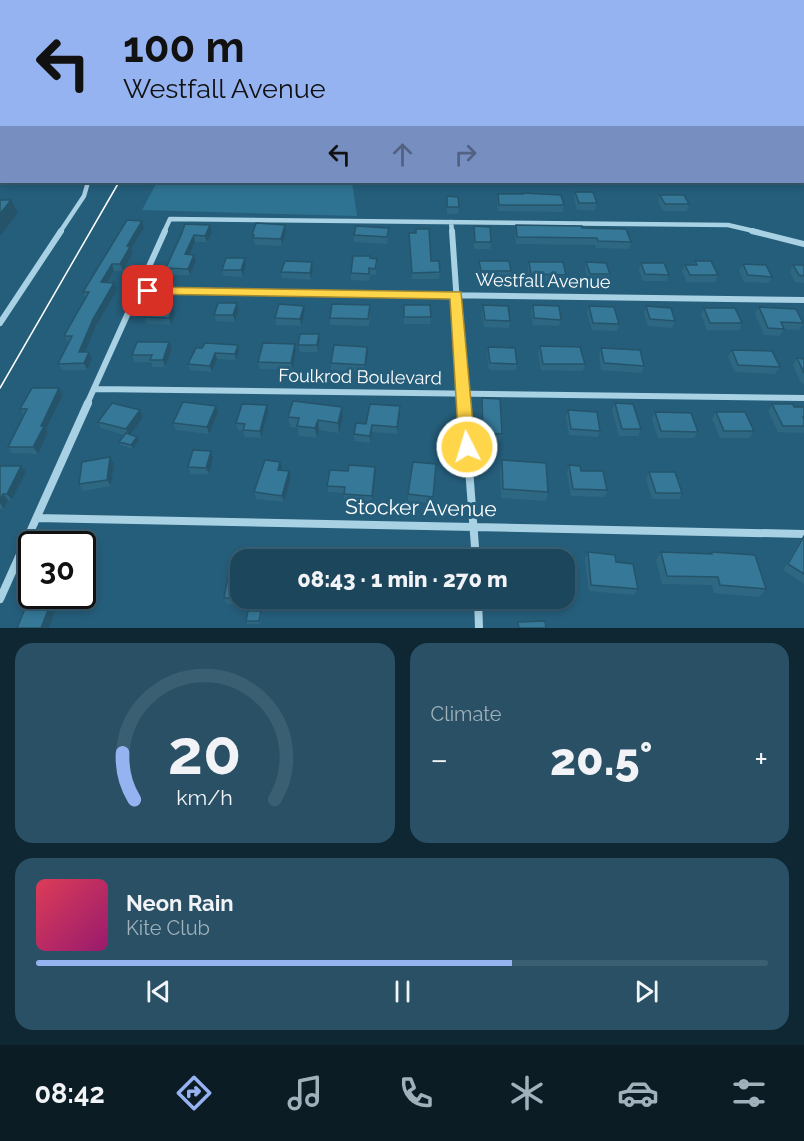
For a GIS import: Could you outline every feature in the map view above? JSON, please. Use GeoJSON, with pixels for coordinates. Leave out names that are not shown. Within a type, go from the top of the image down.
{"type":"FeatureCollection","features":[{"type":"Feature","properties":{"kind":"street"},"geometry":{"type":"LineString","coordinates":[[0,323],[84,196],[88,183]]}},
{"type":"Feature","properties":{"kind":"street"},"geometry":{"type":"LineString","coordinates":[[0,599],[170,219],[728,225],[804,244]]}},
{"type":"Feature","properties":{"kind":"street"},"geometry":{"type":"LineString","coordinates":[[451,222],[475,549]]}},
{"type":"Feature","properties":{"kind":"street","name":"Westfall Avenue"},"geometry":{"type":"LineString","coordinates":[[138,291],[804,300]]}},
{"type":"Feature","properties":{"kind":"street","name":"Foulkrod Boulevard"},"geometry":{"type":"LineString","coordinates":[[95,389],[804,398]]}},
{"type":"Feature","properties":{"kind":"street","name":"Stocker Avenue"},"geometry":{"type":"LineString","coordinates":[[38,518],[804,534]]}},
{"type":"Feature","properties":{"kind":"street"},"geometry":{"type":"LineString","coordinates":[[478,609],[479,628]]}},
{"type":"Feature","properties":{"kind":"shaded area"},"geometry":{"type":"Polygon","coordinates":[[[156,183],[352,183],[357,216],[142,210],[156,183]]]}},
{"type":"Feature","properties":{"kind":"building"},"geometry":{"type":"Polygon","coordinates":[[[575,192],[593,192],[597,203],[579,203],[575,192]]]}},
{"type":"Feature","properties":{"kind":"building"},"geometry":{"type":"Polygon","coordinates":[[[498,194],[561,195],[564,205],[499,205],[498,194]]]}},
{"type":"Feature","properties":{"kind":"building"},"geometry":{"type":"Polygon","coordinates":[[[660,195],[684,195],[689,204],[665,204],[660,195]]]}},
{"type":"Feature","properties":{"kind":"building"},"geometry":{"type":"Polygon","coordinates":[[[447,196],[458,197],[459,207],[447,207],[447,196]]]}},
{"type":"Feature","properties":{"kind":"building"},"geometry":{"type":"Polygon","coordinates":[[[0,200],[11,200],[0,214],[0,200]]]}},
{"type":"Feature","properties":{"kind":"building"},"geometry":{"type":"Polygon","coordinates":[[[127,220],[142,221],[127,246],[130,247],[120,264],[112,264],[101,282],[114,283],[93,319],[79,352],[89,352],[84,363],[58,364],[72,336],[64,336],[89,292],[83,292],[127,220]]]}},
{"type":"Feature","properties":{"kind":"building"},"geometry":{"type":"Polygon","coordinates":[[[256,223],[285,225],[281,239],[253,238],[256,223]]]}},
{"type":"Feature","properties":{"kind":"building"},"geometry":{"type":"Polygon","coordinates":[[[185,224],[210,225],[205,236],[194,235],[185,254],[194,255],[188,269],[166,268],[181,235],[185,224]]]}},
{"type":"Feature","properties":{"kind":"building"},"geometry":{"type":"Polygon","coordinates":[[[516,225],[626,229],[631,242],[598,241],[597,238],[517,237],[516,225]]]}},
{"type":"Feature","properties":{"kind":"building"},"geometry":{"type":"Polygon","coordinates":[[[356,226],[389,228],[387,237],[354,235],[356,226]]]}},
{"type":"Feature","properties":{"kind":"building"},"geometry":{"type":"Polygon","coordinates":[[[474,226],[490,227],[491,242],[475,242],[474,226]]]}},
{"type":"Feature","properties":{"kind":"building"},"geometry":{"type":"Polygon","coordinates":[[[416,229],[429,229],[431,261],[439,261],[440,272],[412,273],[409,233],[416,233],[416,229]]]}},
{"type":"Feature","properties":{"kind":"building"},"geometry":{"type":"Polygon","coordinates":[[[353,256],[370,256],[370,258],[377,259],[375,269],[369,268],[369,274],[351,273],[353,256]]]}},
{"type":"Feature","properties":{"kind":"building"},"geometry":{"type":"Polygon","coordinates":[[[226,258],[245,258],[241,270],[222,270],[226,258]]]}},
{"type":"Feature","properties":{"kind":"building"},"geometry":{"type":"Polygon","coordinates":[[[285,261],[312,262],[310,273],[281,272],[285,261]]]}},
{"type":"Feature","properties":{"kind":"building"},"geometry":{"type":"Polygon","coordinates":[[[479,261],[509,261],[511,271],[481,271],[479,261]]]}},
{"type":"Feature","properties":{"kind":"building"},"geometry":{"type":"Polygon","coordinates":[[[695,261],[711,261],[718,275],[690,275],[685,265],[697,265],[695,261]]]}},
{"type":"Feature","properties":{"kind":"building"},"geometry":{"type":"Polygon","coordinates":[[[529,262],[563,262],[566,275],[531,274],[529,262]]]}},
{"type":"Feature","properties":{"kind":"building"},"geometry":{"type":"Polygon","coordinates":[[[586,262],[606,263],[610,274],[590,274],[586,262]]]}},
{"type":"Feature","properties":{"kind":"building"},"geometry":{"type":"Polygon","coordinates":[[[641,263],[664,263],[669,275],[645,274],[641,263]]]}},
{"type":"Feature","properties":{"kind":"building"},"geometry":{"type":"Polygon","coordinates":[[[743,264],[766,265],[772,277],[748,275],[743,264]]]}},
{"type":"Feature","properties":{"kind":"building"},"geometry":{"type":"Polygon","coordinates":[[[793,265],[804,265],[804,276],[799,275],[793,265]]]}},
{"type":"Feature","properties":{"kind":"building"},"geometry":{"type":"Polygon","coordinates":[[[151,301],[167,301],[165,307],[173,307],[169,318],[144,317],[151,301]]]}},
{"type":"Feature","properties":{"kind":"building"},"geometry":{"type":"Polygon","coordinates":[[[218,303],[237,303],[233,315],[214,315],[218,303]]]}},
{"type":"Feature","properties":{"kind":"building"},"geometry":{"type":"Polygon","coordinates":[[[279,304],[304,306],[300,319],[275,318],[279,304]]]}},
{"type":"Feature","properties":{"kind":"building"},"geometry":{"type":"Polygon","coordinates":[[[332,304],[370,305],[368,319],[330,318],[332,304]]]}},
{"type":"Feature","properties":{"kind":"building"},"geometry":{"type":"Polygon","coordinates":[[[404,305],[430,305],[431,317],[404,317],[404,305]]]}},
{"type":"Feature","properties":{"kind":"building"},"geometry":{"type":"Polygon","coordinates":[[[483,305],[508,306],[510,321],[485,320],[483,305]]]}},
{"type":"Feature","properties":{"kind":"building"},"geometry":{"type":"Polygon","coordinates":[[[533,305],[559,306],[561,320],[534,318],[533,305]]]}},
{"type":"Feature","properties":{"kind":"building"},"geometry":{"type":"Polygon","coordinates":[[[589,306],[614,307],[619,324],[593,323],[589,306]]]}},
{"type":"Feature","properties":{"kind":"building"},"geometry":{"type":"Polygon","coordinates":[[[646,306],[671,308],[675,321],[650,319],[646,306]]]}},
{"type":"Feature","properties":{"kind":"building"},"geometry":{"type":"Polygon","coordinates":[[[759,307],[796,309],[803,323],[781,322],[784,329],[768,328],[759,307]]]}},
{"type":"Feature","properties":{"kind":"building"},"geometry":{"type":"Polygon","coordinates":[[[704,308],[735,308],[742,323],[710,323],[704,308]]]}},
{"type":"Feature","properties":{"kind":"building"},"geometry":{"type":"Polygon","coordinates":[[[300,334],[319,334],[317,345],[298,345],[300,334]]]}},
{"type":"Feature","properties":{"kind":"building"},"geometry":{"type":"Polygon","coordinates":[[[137,342],[169,342],[163,360],[150,360],[152,355],[132,355],[137,342]]]}},
{"type":"Feature","properties":{"kind":"building"},"geometry":{"type":"Polygon","coordinates":[[[205,343],[238,345],[235,354],[215,353],[210,366],[188,364],[196,348],[202,348],[205,343]]]}},
{"type":"Feature","properties":{"kind":"building"},"geometry":{"type":"Polygon","coordinates":[[[263,343],[295,344],[291,363],[258,362],[263,343]]]}},
{"type":"Feature","properties":{"kind":"building"},"geometry":{"type":"Polygon","coordinates":[[[334,345],[367,347],[365,365],[331,363],[334,345]]]}},
{"type":"Feature","properties":{"kind":"building"},"geometry":{"type":"Polygon","coordinates":[[[540,346],[580,347],[585,364],[543,364],[540,346]]]}},
{"type":"Feature","properties":{"kind":"building"},"geometry":{"type":"Polygon","coordinates":[[[488,347],[515,348],[517,364],[490,363],[488,347]]]}},
{"type":"Feature","properties":{"kind":"building"},"geometry":{"type":"Polygon","coordinates":[[[601,348],[640,350],[644,366],[604,363],[601,348]]]}},
{"type":"Feature","properties":{"kind":"building"},"geometry":{"type":"Polygon","coordinates":[[[732,350],[772,351],[780,367],[738,365],[732,350]]]}},
{"type":"Feature","properties":{"kind":"building"},"geometry":{"type":"Polygon","coordinates":[[[797,358],[804,359],[804,373],[797,358]]]}},
{"type":"Feature","properties":{"kind":"building"},"geometry":{"type":"Polygon","coordinates":[[[32,388],[59,388],[33,447],[8,447],[27,409],[20,409],[32,388]]]}},
{"type":"Feature","properties":{"kind":"building"},"geometry":{"type":"Polygon","coordinates":[[[482,398],[500,399],[502,434],[483,433],[482,398]]]}},
{"type":"Feature","properties":{"kind":"building"},"geometry":{"type":"Polygon","coordinates":[[[293,401],[342,407],[338,423],[318,420],[315,428],[297,426],[299,418],[288,417],[293,401]]]}},
{"type":"Feature","properties":{"kind":"building"},"geometry":{"type":"Polygon","coordinates":[[[183,402],[216,406],[207,427],[173,423],[183,402]]]}},
{"type":"Feature","properties":{"kind":"building"},"geometry":{"type":"Polygon","coordinates":[[[112,403],[140,410],[126,429],[98,422],[112,403]]]}},
{"type":"Feature","properties":{"kind":"building"},"geometry":{"type":"Polygon","coordinates":[[[615,403],[633,404],[641,429],[622,429],[615,403]]]}},
{"type":"Feature","properties":{"kind":"building"},"geometry":{"type":"Polygon","coordinates":[[[242,404],[267,405],[260,431],[243,430],[245,424],[236,423],[242,404]]]}},
{"type":"Feature","properties":{"kind":"building"},"geometry":{"type":"Polygon","coordinates":[[[370,404],[400,406],[397,427],[372,425],[370,436],[354,434],[356,423],[366,424],[370,404]]]}},
{"type":"Feature","properties":{"kind":"building"},"geometry":{"type":"Polygon","coordinates":[[[772,404],[793,404],[794,407],[804,407],[804,426],[783,426],[772,404]]]}},
{"type":"Feature","properties":{"kind":"building"},"geometry":{"type":"Polygon","coordinates":[[[568,410],[597,412],[600,431],[571,429],[568,410]]]}},
{"type":"Feature","properties":{"kind":"building"},"geometry":{"type":"Polygon","coordinates":[[[655,412],[691,413],[698,432],[661,431],[655,412]]]}},
{"type":"Feature","properties":{"kind":"building"},"geometry":{"type":"Polygon","coordinates":[[[716,412],[745,412],[754,431],[724,431],[716,412]]]}},
{"type":"Feature","properties":{"kind":"building"},"geometry":{"type":"Polygon","coordinates":[[[126,433],[137,437],[131,445],[119,442],[126,433]]]}},
{"type":"Feature","properties":{"kind":"building"},"geometry":{"type":"Polygon","coordinates":[[[193,450],[211,451],[206,468],[188,467],[193,450]]]}},
{"type":"Feature","properties":{"kind":"building"},"geometry":{"type":"Polygon","coordinates":[[[110,457],[107,480],[79,484],[82,462],[110,457]]]}},
{"type":"Feature","properties":{"kind":"building"},"geometry":{"type":"Polygon","coordinates":[[[265,460],[280,462],[278,470],[289,471],[282,496],[254,492],[265,460]]]}},
{"type":"Feature","properties":{"kind":"building"},"geometry":{"type":"Polygon","coordinates":[[[502,460],[546,463],[548,492],[503,489],[502,460]]]}},
{"type":"Feature","properties":{"kind":"building"},"geometry":{"type":"Polygon","coordinates":[[[413,462],[436,464],[433,497],[408,494],[413,462]]]}},
{"type":"Feature","properties":{"kind":"building"},"geometry":{"type":"Polygon","coordinates":[[[349,465],[375,467],[372,496],[344,494],[345,487],[327,486],[330,470],[348,471],[349,465]]]}},
{"type":"Feature","properties":{"kind":"building"},"geometry":{"type":"Polygon","coordinates":[[[569,465],[580,466],[581,471],[603,471],[607,490],[573,489],[569,465]]]}},
{"type":"Feature","properties":{"kind":"building"},"geometry":{"type":"Polygon","coordinates":[[[0,466],[21,466],[7,494],[3,494],[0,500],[0,466]]]}},
{"type":"Feature","properties":{"kind":"building"},"geometry":{"type":"Polygon","coordinates":[[[649,472],[675,472],[682,493],[656,493],[649,472]]]}},
{"type":"Feature","properties":{"kind":"building"},"geometry":{"type":"Polygon","coordinates":[[[804,536],[804,574],[788,564],[804,536]]]}},
{"type":"Feature","properties":{"kind":"building"},"geometry":{"type":"Polygon","coordinates":[[[588,552],[615,555],[616,562],[633,564],[638,589],[591,585],[588,552]]]}},
{"type":"Feature","properties":{"kind":"building"},"geometry":{"type":"Polygon","coordinates":[[[661,552],[755,555],[766,589],[720,585],[718,577],[667,576],[661,552]]]}},
{"type":"Feature","properties":{"kind":"building"},"geometry":{"type":"Polygon","coordinates":[[[228,577],[230,577],[230,598],[224,598],[228,577]]]}},
{"type":"Feature","properties":{"kind":"building"},"geometry":{"type":"Polygon","coordinates":[[[25,609],[48,609],[41,628],[17,628],[25,609]]]}},
{"type":"Feature","properties":{"kind":"building"},"geometry":{"type":"Polygon","coordinates":[[[248,611],[261,611],[259,621],[246,621],[248,611]]]}},
{"type":"Feature","properties":{"kind":"building"},"geometry":{"type":"Polygon","coordinates":[[[545,621],[546,628],[519,628],[518,622],[545,621]]]}},
{"type":"Feature","properties":{"kind":"tram line"},"geometry":{"type":"LineString","coordinates":[[0,388],[118,183]]}},
{"type":"Feature","properties":{"kind":"route"},"geometry":{"type":"LineString","coordinates":[[148,291],[457,295],[467,447]]}}]}
